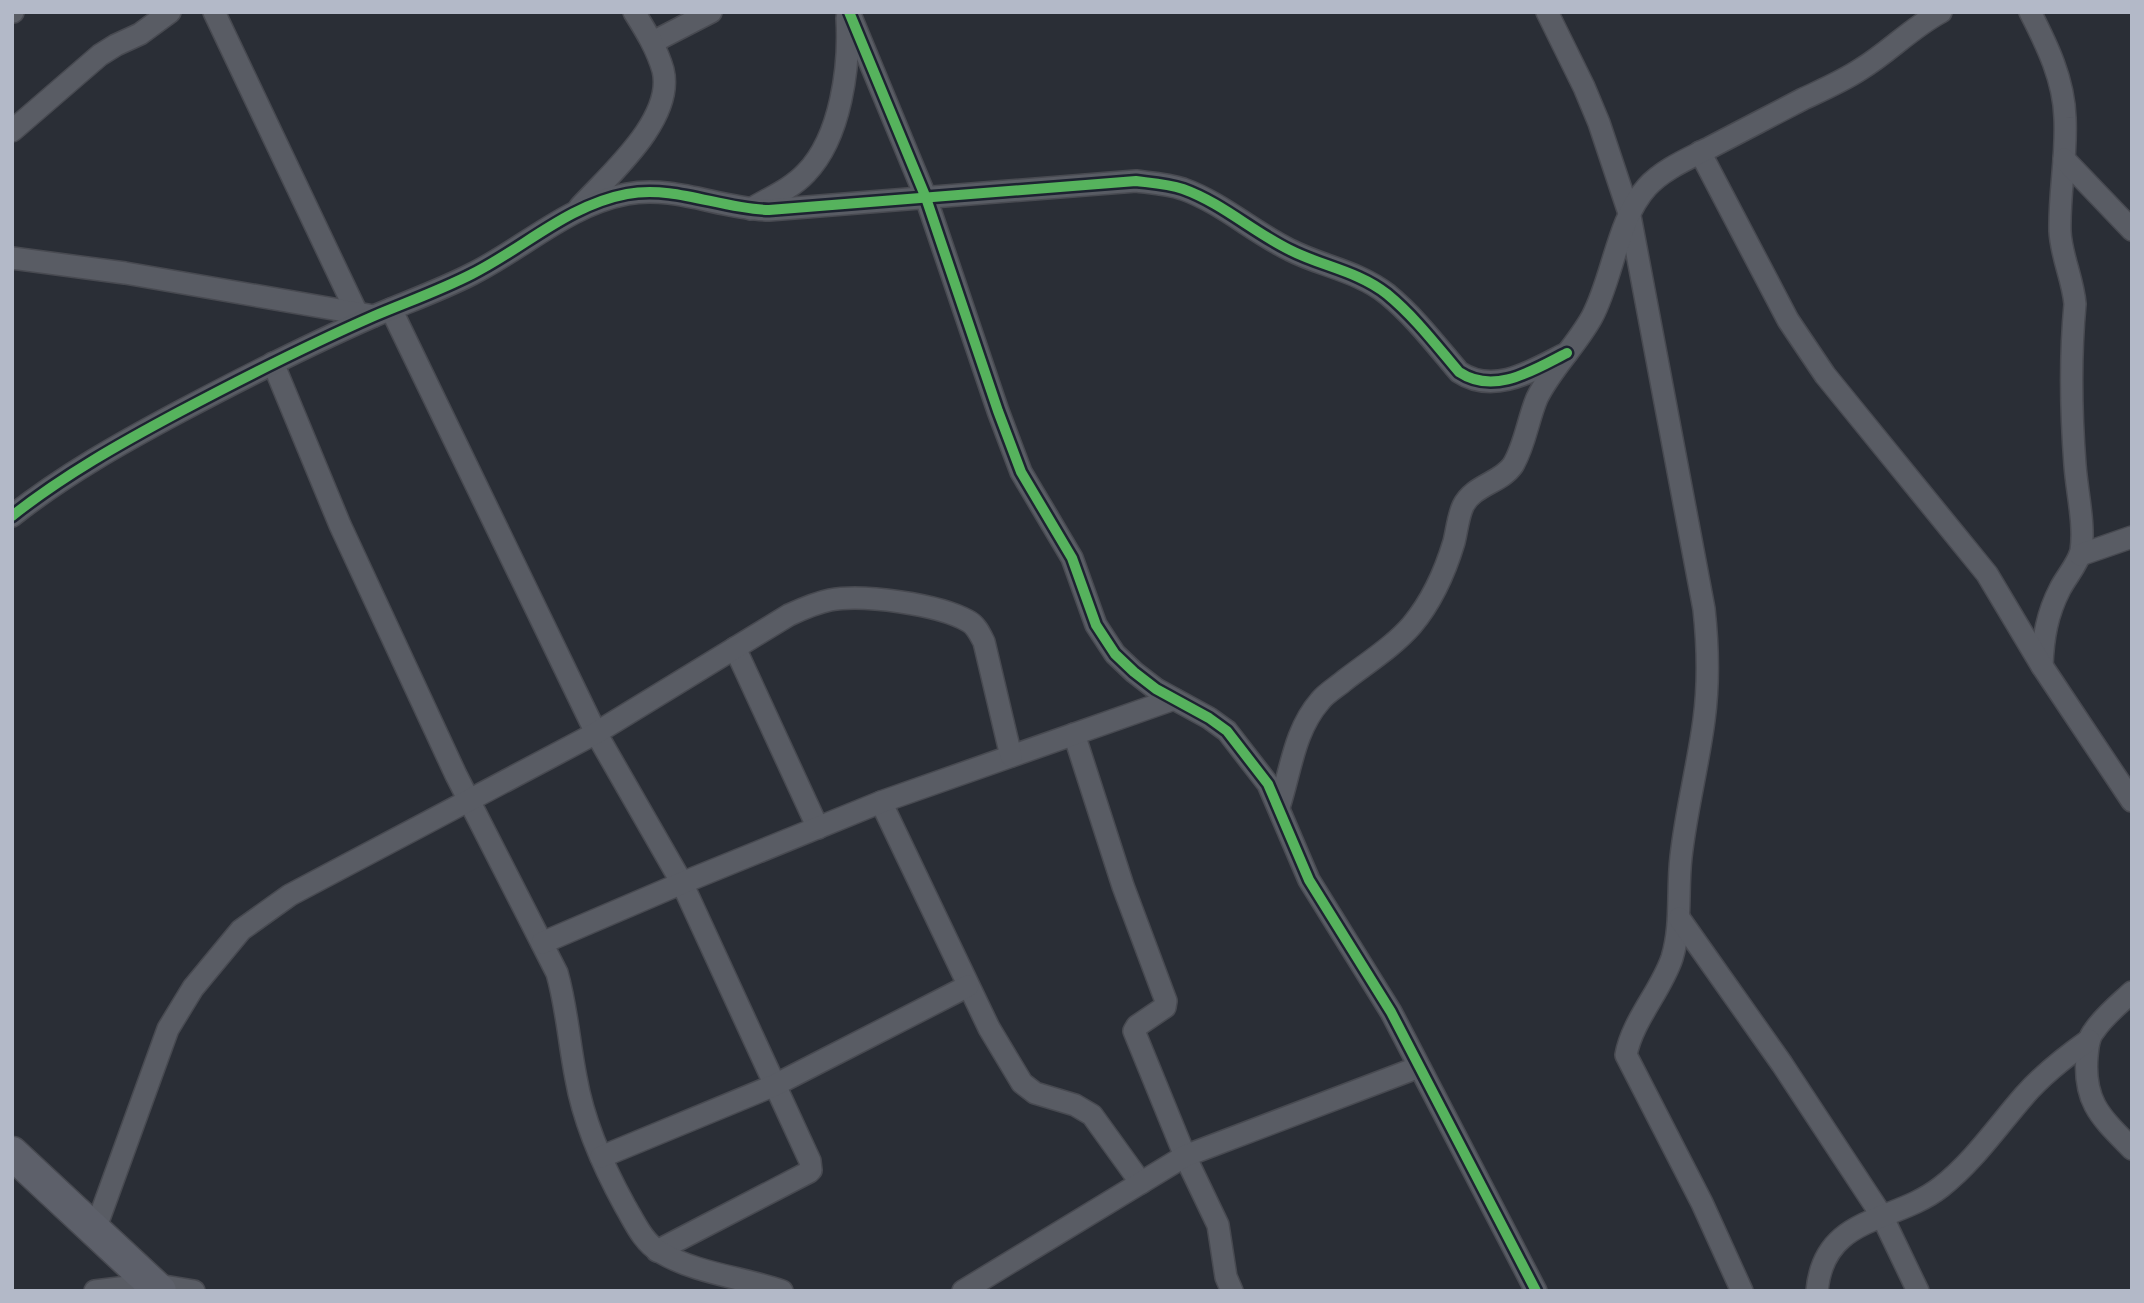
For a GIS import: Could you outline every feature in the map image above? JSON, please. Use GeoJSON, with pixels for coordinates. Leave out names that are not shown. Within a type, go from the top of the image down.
{"type":"FeatureCollection","features":[{"type":"Feature","properties":{"kind":"street"},"geometry":{"type":"LineString","coordinates":[[140,34],[148,12]]}},
{"type":"Feature","properties":{"kind":"street"},"geometry":{"type":"LineString","coordinates":[[12,131],[100,55],[140,34],[170,12]]}},
{"type":"Feature","properties":{"kind":"street"},"geometry":{"type":"LineString","coordinates":[[214,12],[596,733],[682,883],[807,1154],[811,1170],[657,1251]]}},
{"type":"Feature","properties":{"kind":"street"},"geometry":{"type":"LineString","coordinates":[[578,209],[647,134],[657,115],[663,89],[663,73],[653,42],[634,12]]}},
{"type":"Feature","properties":{"kind":"street"},"geometry":{"type":"LineString","coordinates":[[653,42],[711,12]]}},
{"type":"Feature","properties":{"kind":"street"},"geometry":{"type":"LineString","coordinates":[[847,12],[926,198],[1021,472],[1072,558],[1096,625],[1105,641],[1124,663],[1156,689],[1209,718],[1227,732],[1268,784],[1308,880],[1391,1013],[1536,1291]]}},
{"type":"Feature","properties":{"kind":"street"},"geometry":{"type":"LineString","coordinates":[[750,209],[807,173],[824,147],[837,118],[843,86],[847,12]]}},
{"type":"Feature","properties":{"kind":"street"},"geometry":{"type":"LineString","coordinates":[[1546,12],[1599,123],[1630,216],[1704,608],[1708,649],[1704,722],[1680,862],[1679,918],[1671,959],[1657,992],[1631,1037],[1626,1055],[1702,1203],[1742,1291]]}},
{"type":"Feature","properties":{"kind":"street"},"geometry":{"type":"LineString","coordinates":[[1279,807],[1290,760],[1307,719],[1322,698],[1411,626],[1430,600],[1442,576],[1463,505],[1477,490],[1504,475],[1512,466],[1544,385],[1599,304],[1618,245],[1638,199],[1658,177],[1700,152],[1861,69],[1910,30],[1941,12]]}},
{"type":"Feature","properties":{"kind":"street"},"geometry":{"type":"LineString","coordinates":[[2030,12],[2055,65],[2062,89],[2065,116],[2060,227],[2075,304],[2072,377],[2081,534],[2080,555],[2046,620],[2042,666]]}},
{"type":"Feature","properties":{"kind":"street"},"geometry":{"type":"LineString","coordinates":[[1700,152],[1788,320],[1825,374],[1987,574],[2042,666],[2132,801]]}},
{"type":"Feature","properties":{"kind":"street"},"geometry":{"type":"LineString","coordinates":[[2064,159],[2131,227]]}},
{"type":"Feature","properties":{"kind":"street"},"geometry":{"type":"LineString","coordinates":[[12,516],[87,462],[273,363],[374,312],[474,274],[578,209],[626,194],[676,193],[750,209],[787,209],[1136,181],[1180,188],[1200,196],[1290,250],[1357,277],[1384,292],[1414,318],[1465,376],[1500,382],[1525,374],[1567,353]]}},
{"type":"Feature","properties":{"kind":"street"},"geometry":{"type":"LineString","coordinates":[[12,258],[374,312]]}},
{"type":"Feature","properties":{"kind":"street"},"geometry":{"type":"LineString","coordinates":[[273,363],[340,525],[468,799],[557,973],[564,996],[576,1079],[585,1116],[601,1157],[639,1232],[657,1251],[711,1272],[782,1291]]}},
{"type":"Feature","properties":{"kind":"street"},"geometry":{"type":"LineString","coordinates":[[2080,555],[2131,537]]}},
{"type":"Feature","properties":{"kind":"street"},"geometry":{"type":"LineString","coordinates":[[94,1230],[168,1029],[194,988],[242,930],[290,895],[596,733],[789,615],[807,606],[831,600],[912,603],[970,622],[979,631],[984,642],[1011,756]]}},
{"type":"Feature","properties":{"kind":"street"},"geometry":{"type":"LineString","coordinates":[[735,648],[818,828]]}},
{"type":"Feature","properties":{"kind":"street"},"geometry":{"type":"LineString","coordinates":[[542,943],[881,802],[1174,699]]}},
{"type":"Feature","properties":{"kind":"street"},"geometry":{"type":"LineString","coordinates":[[1074,734],[1123,886],[1166,1001],[1165,1007],[1137,1026],[1135,1031],[1185,1156],[1218,1225],[1226,1277],[1232,1291]]}},
{"type":"Feature","properties":{"kind":"street"},"geometry":{"type":"LineString","coordinates":[[881,802],[989,1028],[1022,1083],[1035,1093],[1084,1108],[1092,1115],[1141,1183]]}},
{"type":"Feature","properties":{"kind":"street"},"geometry":{"type":"LineString","coordinates":[[1679,918],[1782,1064],[1882,1216],[1918,1291]]}},
{"type":"Feature","properties":{"kind":"street"},"geometry":{"type":"LineString","coordinates":[[601,1157],[775,1085],[968,986]]}},
{"type":"Feature","properties":{"kind":"street"},"geometry":{"type":"LineString","coordinates":[[2132,992],[2093,1031],[2089,1040],[2085,1074],[2093,1103],[2105,1121],[2132,1149]]}},
{"type":"Feature","properties":{"kind":"street"},"geometry":{"type":"LineString","coordinates":[[1816,1291],[1826,1258],[1838,1241],[1856,1226],[1919,1202],[1938,1189],[1959,1172],[2026,1093],[2060,1060],[2089,1040]]}},
{"type":"Feature","properties":{"kind":"street"},"geometry":{"type":"LineString","coordinates":[[963,1291],[1185,1156],[1419,1067]]}},
{"type":"Feature","properties":{"kind":"street"},"geometry":{"type":"LineString","coordinates":[[12,1153],[156,1287]]}},
{"type":"Feature","properties":{"kind":"street"},"geometry":{"type":"LineString","coordinates":[[95,1291],[156,1287],[194,1291]]}},
{"type":"Feature","properties":{"kind":"cycle path"},"geometry":{"type":"LineString","coordinates":[[849,12],[926,198],[1021,472],[1072,558],[1096,625],[1115,654],[1134,672],[1156,689],[1227,731],[1268,784],[1309,880],[1391,1012],[1536,1291]]}},
{"type":"Feature","properties":{"kind":"cycle path"},"geometry":{"type":"LineString","coordinates":[[12,516],[72,473],[114,448],[251,374],[349,327],[472,274],[585,207],[627,194],[645,192],[769,210],[1136,181],[1166,185],[1183,189],[1211,202],[1290,250],[1376,286],[1407,312],[1459,372],[1473,379],[1501,381],[1514,378],[1567,353]]}}]}
